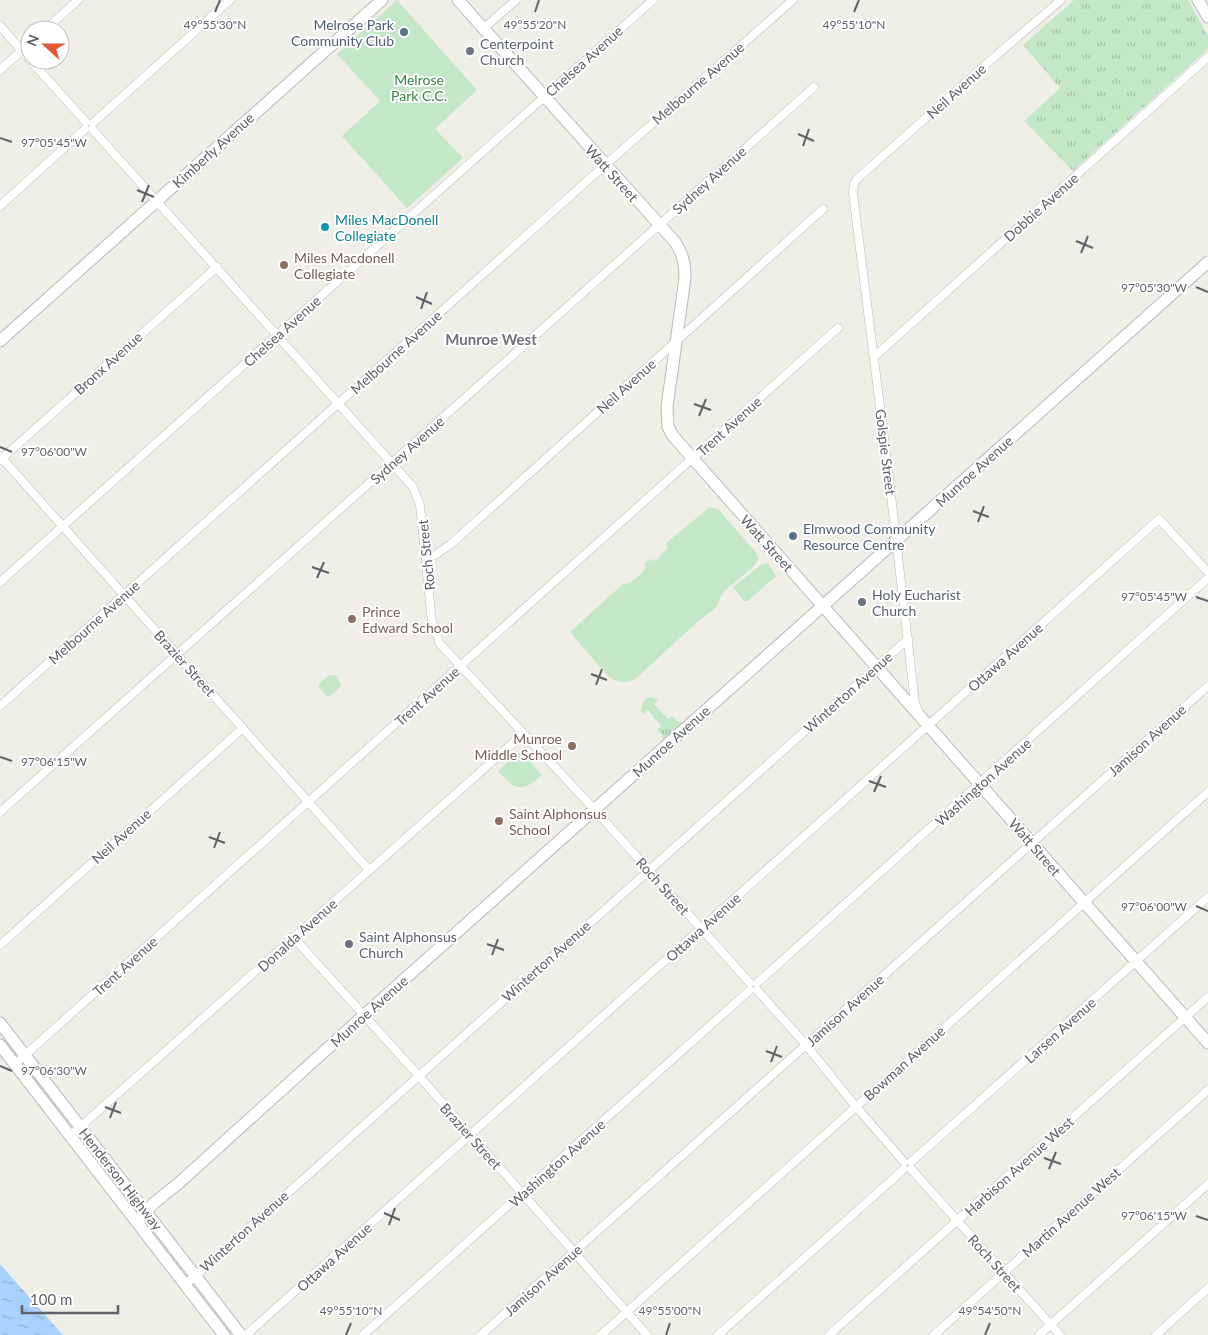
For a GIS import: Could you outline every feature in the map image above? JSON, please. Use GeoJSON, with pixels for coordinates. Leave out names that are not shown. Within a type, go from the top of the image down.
{"type":"FeatureCollection","features":[{"type":"Feature","properties":{"kind":"street"},"geometry":{"type":"LineString","coordinates":[[56,20],[78,0]]}},
{"type":"Feature","properties":{"kind":"street"},"geometry":{"type":"LineString","coordinates":[[0,206],[230,0]]}},
{"type":"Feature","properties":{"kind":"street","name":"Kimberly Avenue"},"geometry":{"type":"LineString","coordinates":[[0,341],[382,0]]}},
{"type":"Feature","properties":{"kind":"street","name":"Watt Street"},"geometry":{"type":"LineString","coordinates":[[458,0],[675,242],[680,250],[685,263],[685,278],[666,419],[673,436],[1208,1043]]}},
{"type":"Feature","properties":{"kind":"street"},"geometry":{"type":"LineString","coordinates":[[484,28],[516,0]]}},
{"type":"Feature","properties":{"kind":"street","name":"Chelsea Avenue"},"geometry":{"type":"LineString","coordinates":[[0,582],[653,0]]}},
{"type":"Feature","properties":{"kind":"street","name":"Melbourne Avenue"},"geometry":{"type":"LineString","coordinates":[[0,706],[605,165],[793,0]]}},
{"type":"Feature","properties":{"kind":"street","name":"Neil Avenue"},"geometry":{"type":"LineString","coordinates":[[854,184],[1060,0]]}},
{"type":"Feature","properties":{"kind":"street"},"geometry":{"type":"LineString","coordinates":[[1198,0],[1208,17]]}},
{"type":"Feature","properties":{"kind":"street","name":"Roch Street"},"geometry":{"type":"LineString","coordinates":[[0,26],[20,49]]}},
{"type":"Feature","properties":{"kind":"street"},"geometry":{"type":"LineString","coordinates":[[0,70],[20,53]]}},
{"type":"Feature","properties":{"kind":"street","name":"Dobbie Avenue"},"geometry":{"type":"LineString","coordinates":[[874,357],[1208,57]]}},
{"type":"Feature","properties":{"kind":"street","name":"Roch Street"},"geometry":{"type":"LineString","coordinates":[[39,70],[413,487],[420,505],[432,622],[440,644],[594,809],[806,1045],[907,1166],[1060,1335]]}},
{"type":"Feature","properties":{"kind":"street","name":"Sydney Avenue"},"geometry":{"type":"LineString","coordinates":[[0,812],[814,87]]}},
{"type":"Feature","properties":{"kind":"street","name":"Golspie Street"},"geometry":{"type":"LineString","coordinates":[[854,184],[853,193],[915,703],[925,722]]}},
{"type":"Feature","properties":{"kind":"street","name":"Neil Avenue"},"geometry":{"type":"LineString","coordinates":[[426,558],[435,555],[451,544],[823,209]]}},
{"type":"Feature","properties":{"kind":"street","name":"Munroe Avenue"},"geometry":{"type":"LineString","coordinates":[[137,1222],[594,809],[1208,262]]}},
{"type":"Feature","properties":{"kind":"street","name":"Bronx Avenue"},"geometry":{"type":"LineString","coordinates":[[1,458],[217,267]]}},
{"type":"Feature","properties":{"kind":"street","name":"Trent Avenue"},"geometry":{"type":"LineString","coordinates":[[15,1064],[838,328]]}},
{"type":"Feature","properties":{"kind":"street","name":"Brazier Street"},"geometry":{"type":"LineString","coordinates":[[1,458],[369,870]]}},
{"type":"Feature","properties":{"kind":"street","name":"Ottawa Avenue"},"geometry":{"type":"LineString","coordinates":[[246,1335],[701,928],[925,722],[1159,519],[1208,572]]}},
{"type":"Feature","properties":{"kind":"street","name":"Washington Avenue"},"geometry":{"type":"LineString","coordinates":[[363,1335],[980,785],[1208,578]]}},
{"type":"Feature","properties":{"kind":"street","name":"Winterton Avenue"},"geometry":{"type":"LineString","coordinates":[[185,1285],[908,639]]}},
{"type":"Feature","properties":{"kind":"street","name":"Jamison Avenue"},"geometry":{"type":"LineString","coordinates":[[482,1335],[1208,686]]}},
{"type":"Feature","properties":{"kind":"street","name":"Neil Avenue"},"geometry":{"type":"LineString","coordinates":[[0,945],[243,728]]}},
{"type":"Feature","properties":{"kind":"street","name":"Donalda Avenue"},"geometry":{"type":"LineString","coordinates":[[70,1136],[523,734]]}},
{"type":"Feature","properties":{"kind":"street","name":"Bowman Avenue"},"geometry":{"type":"LineString","coordinates":[[600,1335],[1208,792]]}},
{"type":"Feature","properties":{"kind":"street","name":"Larsen Avenue"},"geometry":{"type":"LineString","coordinates":[[718,1335],[1208,896]]}},
{"type":"Feature","properties":{"kind":"street","name":"Brazier Street"},"geometry":{"type":"LineString","coordinates":[[294,938],[523,1193],[647,1335]]}},
{"type":"Feature","properties":{"kind":"street","name":"Harbison Avenue West"},"geometry":{"type":"LineString","coordinates":[[829,1335],[1208,996]]}},
{"type":"Feature","properties":{"kind":"street","name":"Henderson Highway"},"geometry":{"type":"LineString","coordinates":[[0,1023],[241,1335]]}},
{"type":"Feature","properties":{"kind":"street","name":"Henderson Highway"},"geometry":{"type":"LineString","coordinates":[[0,1045],[224,1335]]}},
{"type":"Feature","properties":{"kind":"street","name":"Martin Avenue West"},"geometry":{"type":"LineString","coordinates":[[934,1335],[1208,1090]]}},
{"type":"Feature","properties":{"kind":"street"},"geometry":{"type":"LineString","coordinates":[[1039,1335],[1208,1184]]}},
{"type":"Feature","properties":{"kind":"street"},"geometry":{"type":"LineString","coordinates":[[1156,1335],[1208,1288]]}},
{"type":"Feature","properties":{"kind":"green space","name":"Melrose Park C.C."},"geometry":{"type":"Polygon","coordinates":[[[397,0],[477,90],[435,129],[463,158],[407,208],[342,136],[380,101],[337,54],[397,0]]]}},
{"type":"Feature","properties":{"kind":"green space"},"geometry":{"type":"Polygon","coordinates":[[[1074,0],[1188,0],[1208,36],[1208,49],[1073,171],[1024,121],[1060,88],[1023,45],[1074,0]]]}},
{"type":"Feature","properties":{"kind":"green space"},"geometry":{"type":"Polygon","coordinates":[[[710,507],[718,509],[754,550],[758,560],[753,567],[724,591],[716,608],[703,617],[634,680],[621,682],[609,677],[570,632],[623,584],[633,581],[646,568],[645,563],[650,559],[655,561],[668,548],[666,543],[710,507]]]}},
{"type":"Feature","properties":{"kind":"green space"},"geometry":{"type":"Polygon","coordinates":[[[768,563],[776,576],[748,601],[744,601],[733,587],[761,565],[768,563]]]}},
{"type":"Feature","properties":{"kind":"green space"},"geometry":{"type":"Polygon","coordinates":[[[329,675],[337,676],[341,686],[330,696],[327,696],[319,687],[319,684],[329,675]]]}},
{"type":"Feature","properties":{"kind":"green space"},"geometry":{"type":"Polygon","coordinates":[[[651,697],[658,700],[654,704],[668,719],[672,716],[679,722],[685,723],[663,743],[662,735],[657,730],[661,726],[648,710],[643,714],[641,711],[644,700],[651,697]]]}},
{"type":"Feature","properties":{"kind":"green space"},"geometry":{"type":"Polygon","coordinates":[[[521,751],[542,775],[524,787],[515,786],[510,783],[498,771],[521,751]]]}},
{"type":"Feature","properties":{"kind":"water"},"geometry":{"type":"Polygon","coordinates":[[[0,1264],[63,1335],[0,1335],[0,1264]]]}},
{"type":"Feature","properties":{"kind":"place","name":"Melrose Park Community Club"},"geometry":{"type":"Point","coordinates":[404,32]}},
{"type":"Feature","properties":{"kind":"place","name":"Centerpoint Church"},"geometry":{"type":"Point","coordinates":[470,51]}},
{"type":"Feature","properties":{"kind":"place","name":"Miles MacDonell Collegiate"},"geometry":{"type":"Point","coordinates":[325,227]}},
{"type":"Feature","properties":{"kind":"place","name":"Miles Macdonell Collegiate"},"geometry":{"type":"Point","coordinates":[284,265]}},
{"type":"Feature","properties":{"kind":"place","name":"Elmwood Community Resource Centre"},"geometry":{"type":"Point","coordinates":[793,536]}},
{"type":"Feature","properties":{"kind":"place","name":"Holy Eucharist Church"},"geometry":{"type":"Point","coordinates":[862,602]}},
{"type":"Feature","properties":{"kind":"place","name":"Prince Edward School"},"geometry":{"type":"Point","coordinates":[352,619]}},
{"type":"Feature","properties":{"kind":"place","name":"Munroe Middle School"},"geometry":{"type":"Point","coordinates":[572,746]}},
{"type":"Feature","properties":{"kind":"place","name":"Saint Alphonsus School"},"geometry":{"type":"Point","coordinates":[499,821]}},
{"type":"Feature","properties":{"kind":"place","name":"Saint Alphonsus Church"},"geometry":{"type":"Point","coordinates":[349,944]}},
{"type":"Feature","properties":{"kind":"district","name":"Munroe West"},"geometry":{"type":"Point","coordinates":[491,339]}}]}
